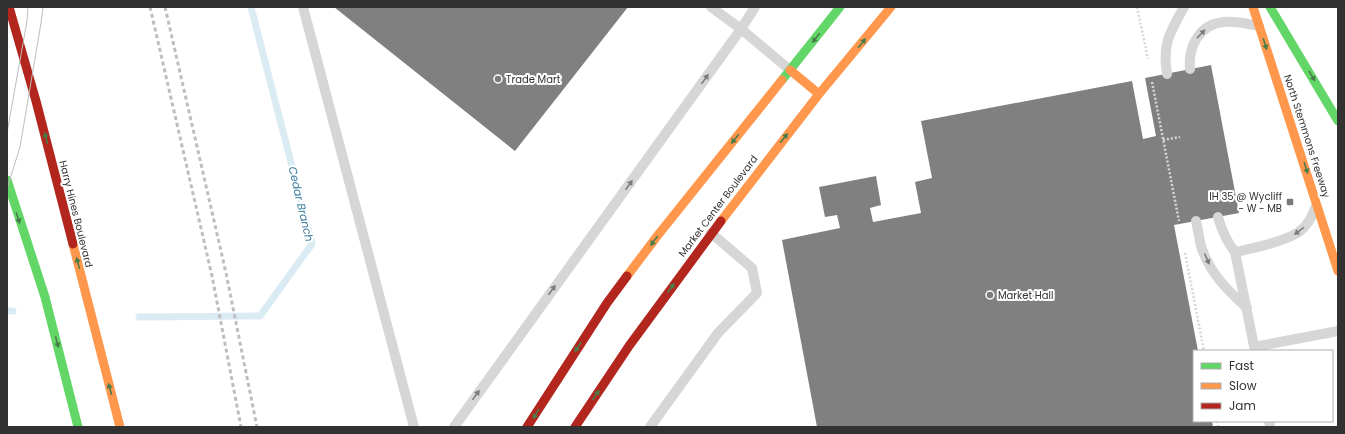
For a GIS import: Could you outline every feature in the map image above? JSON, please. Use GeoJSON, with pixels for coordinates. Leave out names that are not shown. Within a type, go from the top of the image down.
{"type":"FeatureCollection","features":[{"type":"Feature","properties":{"kind":"main road","name":"Harry Hines Boulevard"},"geometry":{"type":"LineString","coordinates":[[9,7],[36,101],[120,427]]}},
{"type":"Feature","properties":{"kind":"main road"},"geometry":{"type":"LineString","coordinates":[[527,427],[607,303],[658,235],[840,7]]}},
{"type":"Feature","properties":{"kind":"main road","name":"Market Center Boulevard"},"geometry":{"type":"LineString","coordinates":[[574,427],[629,346],[711,233],[819,94],[891,7]]}},
{"type":"Feature","properties":{"kind":"main road","name":"North Stemmons Freeway"},"geometry":{"type":"LineString","coordinates":[[1253,7],[1316,198],[1338,272]]}},
{"type":"Feature","properties":{"kind":"main road"},"geometry":{"type":"LineString","coordinates":[[1270,7],[1338,121]]}},
{"type":"Feature","properties":{"kind":"main road"},"geometry":{"type":"LineString","coordinates":[[790,70],[819,94]]}},
{"type":"Feature","properties":{"kind":"main road"},"geometry":{"type":"LineString","coordinates":[[7,180],[45,297],[78,427]]}},
{"type":"Feature","properties":{"kind":"lane"},"geometry":{"type":"LineString","coordinates":[[303,7],[414,427]]}},
{"type":"Feature","properties":{"kind":"lane"},"geometry":{"type":"LineString","coordinates":[[711,7],[741,29],[790,70]]}},
{"type":"Feature","properties":{"kind":"lane"},"geometry":{"type":"LineString","coordinates":[[454,427],[756,7]]}},
{"type":"Feature","properties":{"kind":"lane"},"geometry":{"type":"LineString","coordinates":[[1167,74],[1165,60],[1166,45],[1170,32],[1184,7]]}},
{"type":"Feature","properties":{"kind":"lane"},"geometry":{"type":"LineString","coordinates":[[1190,69],[1189,60],[1195,40],[1201,32],[1211,25],[1225,21],[1259,26]]}},
{"type":"Feature","properties":{"kind":"lane"},"geometry":{"type":"LineString","coordinates":[[1235,252],[1289,238],[1298,233],[1306,227],[1312,218],[1316,198]]}},
{"type":"Feature","properties":{"kind":"lane"},"geometry":{"type":"LineString","coordinates":[[1218,217],[1227,242],[1235,252],[1255,349],[1338,331]]}},
{"type":"Feature","properties":{"kind":"lane"},"geometry":{"type":"LineString","coordinates":[[1196,221],[1201,246],[1212,270],[1227,291],[1247,308]]}},
{"type":"Feature","properties":{"kind":"lane"},"geometry":{"type":"LineString","coordinates":[[650,427],[718,333],[757,293],[752,268],[711,233]]}},
{"type":"Feature","properties":{"kind":"path"},"geometry":{"type":"LineString","coordinates":[[1137,7],[1149,65]]}},
{"type":"Feature","properties":{"kind":"path"},"geometry":{"type":"LineString","coordinates":[[1152,80],[1180,226]]}},
{"type":"Feature","properties":{"kind":"path"},"geometry":{"type":"LineString","coordinates":[[1163,140],[1180,137]]}},
{"type":"Feature","properties":{"kind":"path"},"geometry":{"type":"LineString","coordinates":[[1184,250],[1204,350]]}},
{"type":"Feature","properties":{"kind":"building","name":"Trade Mart"},"geometry":{"type":"Polygon","coordinates":[[[334,7],[628,7],[515,151],[334,7]]]}},
{"type":"Feature","properties":{"kind":"building","name":"Market Hall"},"geometry":{"type":"Polygon","coordinates":[[[1211,65],[1239,213],[1174,225],[1198,350],[1193,350],[1193,422],[1212,422],[1213,427],[817,427],[782,240],[840,228],[837,215],[825,217],[819,187],[876,176],[881,205],[870,208],[873,222],[921,213],[915,182],[932,178],[921,121],[1132,81],[1143,139],[1156,136],[1145,78],[1211,65]]]}},
{"type":"Feature","properties":{"kind":"waterway","name":"Cedar Branch"},"geometry":{"type":"LineString","coordinates":[[139,317],[260,316],[312,244],[251,7]]}},
{"type":"Feature","properties":{"kind":"waterway","name":"Cedar Branch"},"geometry":{"type":"LineString","coordinates":[[7,311],[13,311]]}},
{"type":"Feature","properties":{"kind":"tram line"},"geometry":{"type":"LineString","coordinates":[[7,133],[27,21],[28,7]]}},
{"type":"Feature","properties":{"kind":"tram line"},"geometry":{"type":"LineString","coordinates":[[7,189],[20,147],[43,7]]}},
{"type":"Feature","properties":{"kind":"railway"},"geometry":{"type":"LineString","coordinates":[[150,7],[212,276],[241,427]]}},
{"type":"Feature","properties":{"kind":"railway"},"geometry":{"type":"LineString","coordinates":[[165,7],[226,273],[257,427]]}},
{"type":"Feature","properties":{"kind":"traffic: fast"},"geometry":{"type":"LineString","coordinates":[[782,80],[840,7]]}},
{"type":"Feature","properties":{"kind":"traffic: fast"},"geometry":{"type":"LineString","coordinates":[[1270,7],[1338,121]]}},
{"type":"Feature","properties":{"kind":"traffic: fast"},"geometry":{"type":"LineString","coordinates":[[7,180],[45,297],[78,427]]}},
{"type":"Feature","properties":{"kind":"traffic: slow"},"geometry":{"type":"LineString","coordinates":[[721,221],[819,94],[891,7]]}},
{"type":"Feature","properties":{"kind":"traffic: slow"},"geometry":{"type":"LineString","coordinates":[[1253,7],[1338,271]]}},
{"type":"Feature","properties":{"kind":"traffic: slow"},"geometry":{"type":"LineString","coordinates":[[790,70],[819,94]]}},
{"type":"Feature","properties":{"kind":"traffic: slow"},"geometry":{"type":"LineString","coordinates":[[627,276],[782,80]]}},
{"type":"Feature","properties":{"kind":"traffic: slow"},"geometry":{"type":"LineString","coordinates":[[73,244],[120,427]]}},
{"type":"Feature","properties":{"kind":"traffic: jam"},"geometry":{"type":"LineString","coordinates":[[9,7],[36,101],[73,244]]}},
{"type":"Feature","properties":{"kind":"traffic: jam"},"geometry":{"type":"LineString","coordinates":[[575,427],[629,346],[721,221]]}},
{"type":"Feature","properties":{"kind":"traffic: jam"},"geometry":{"type":"LineString","coordinates":[[527,427],[607,303],[627,276]]}},
{"type":"Feature","properties":{"kind":"place","name":"Trade Mart"},"geometry":{"type":"Point","coordinates":[498,79]}},
{"type":"Feature","properties":{"kind":"place","name":"IH 35 @ Wycliff - W - MB"},"geometry":{"type":"Point","coordinates":[1290,202]}},
{"type":"Feature","properties":{"kind":"place","name":"Market Hall"},"geometry":{"type":"Point","coordinates":[990,295]}}]}
